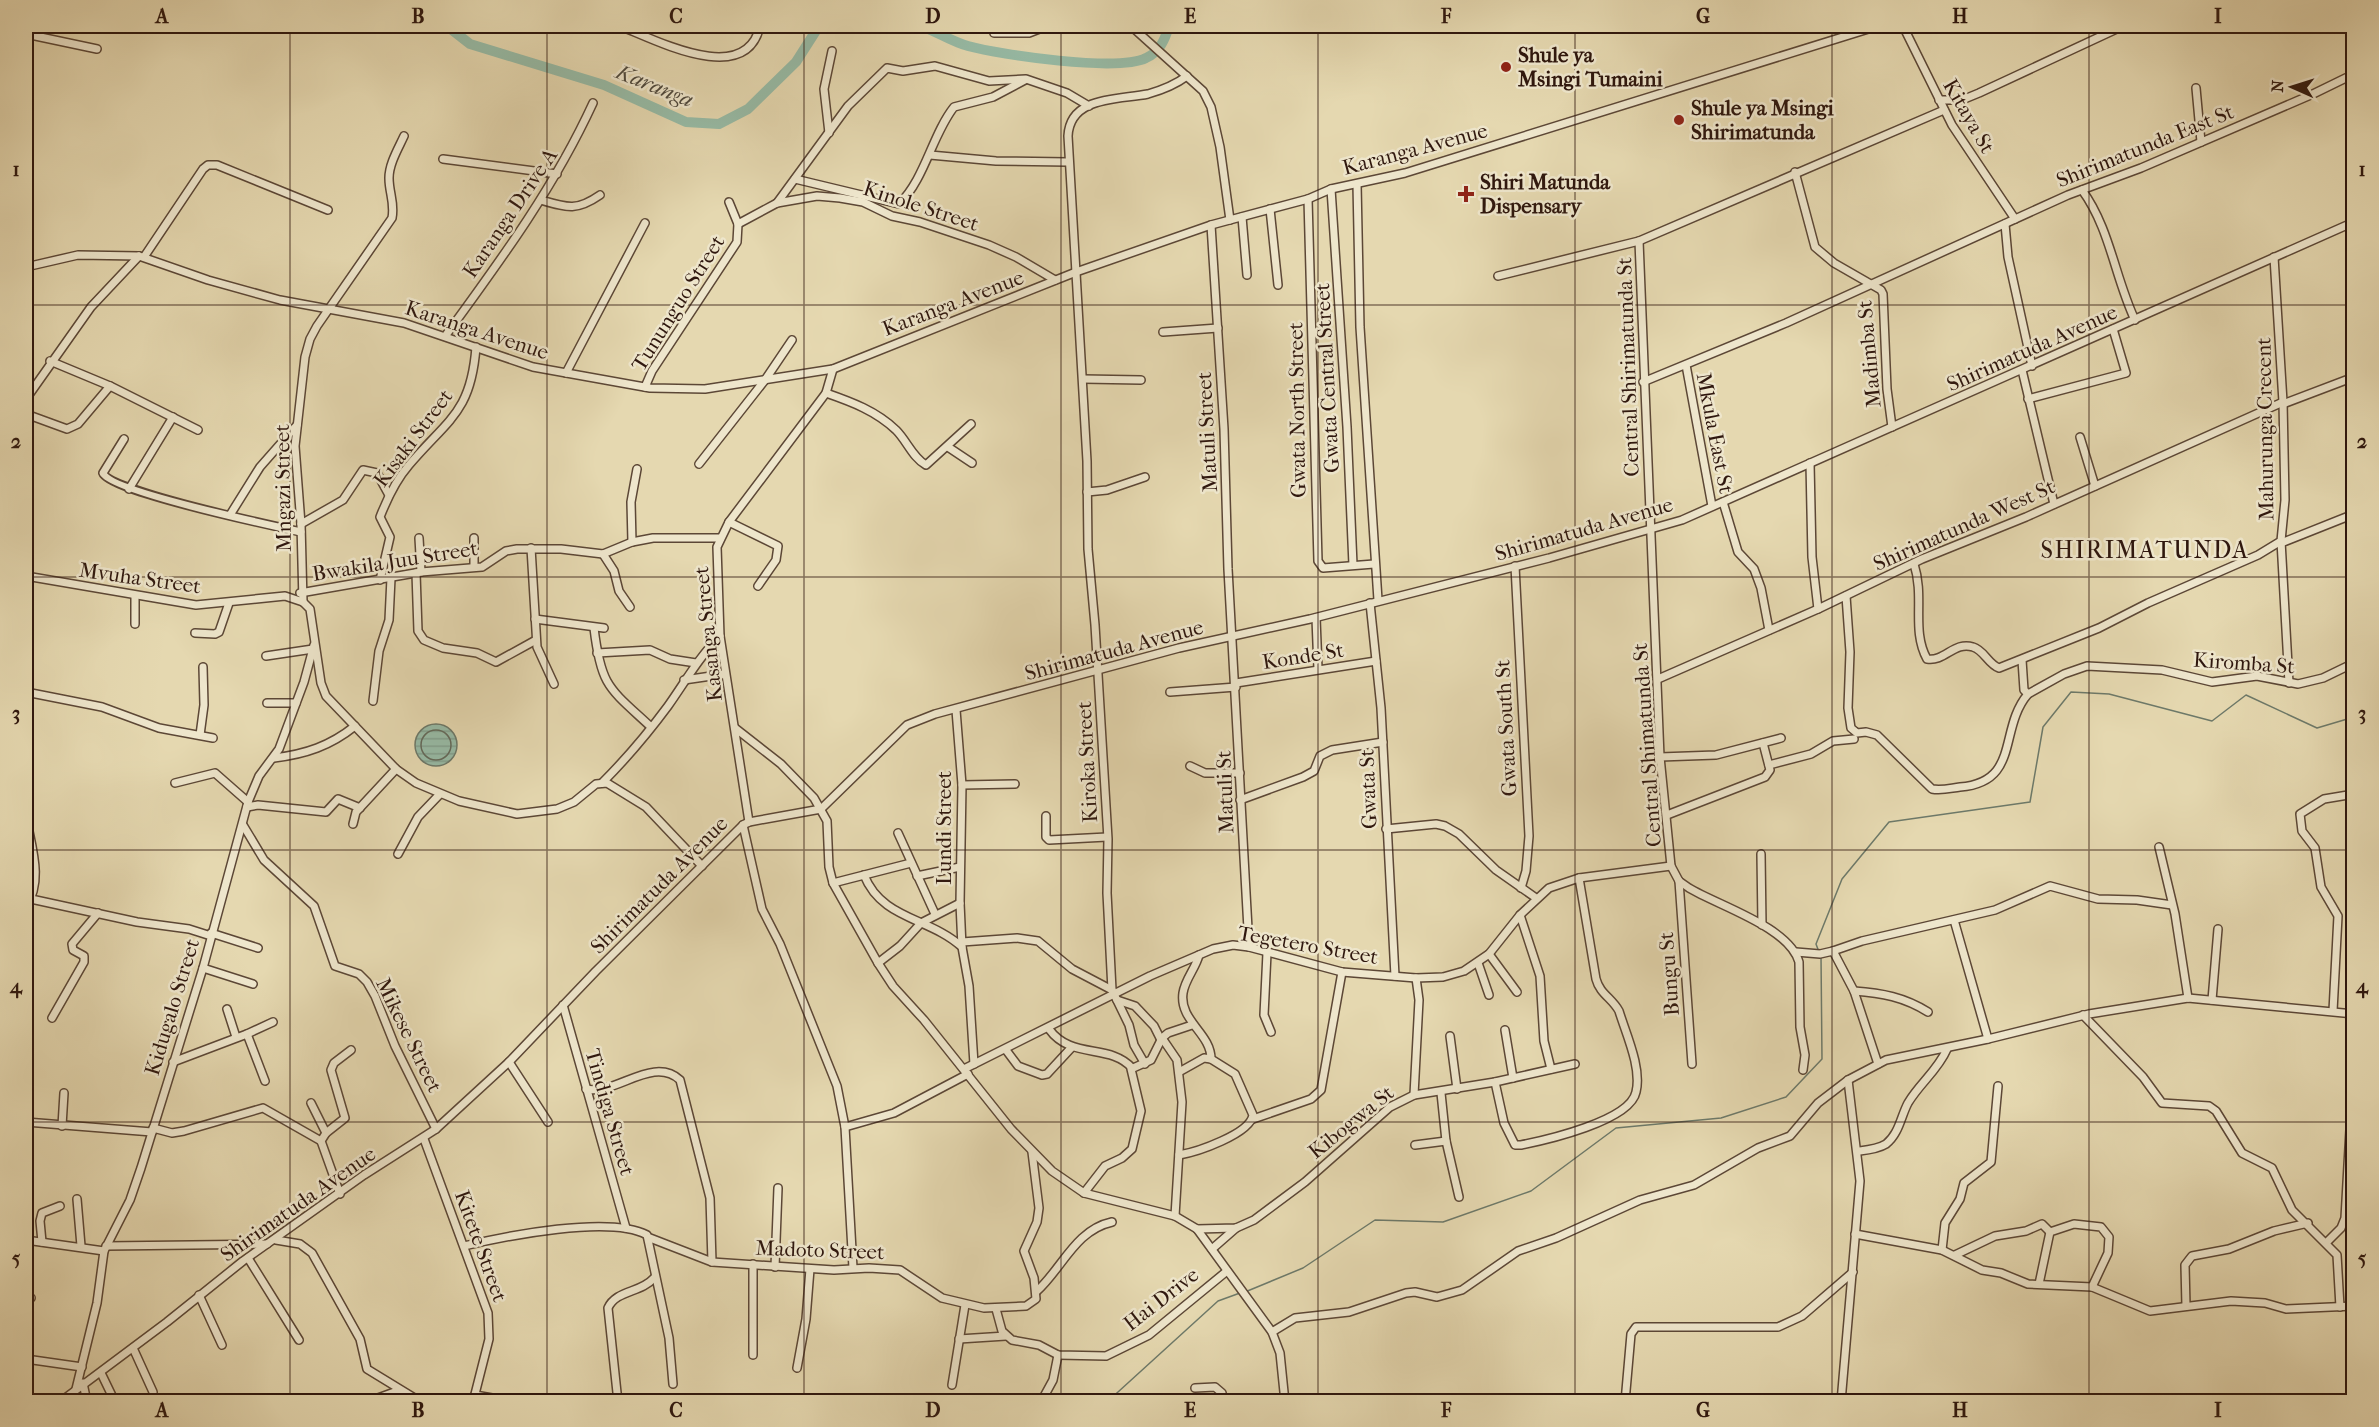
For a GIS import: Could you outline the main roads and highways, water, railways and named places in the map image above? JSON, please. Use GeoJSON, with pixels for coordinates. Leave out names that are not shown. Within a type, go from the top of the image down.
{"type":"FeatureCollection","features":[{"type":"Feature","properties":{"kind":"water"},"geometry":{"type":"Polygon","coordinates":[[[436,724],[451,730],[457,745],[451,760],[436,766],[421,760],[415,745],[421,730],[436,724]]]}},
{"type":"Feature","properties":{"kind":"waterway","name":"Karanga"},"geometry":{"type":"LineString","coordinates":[[447,26],[470,44],[604,85],[686,122],[719,124],[748,109],[796,62],[819,26]]}},
{"type":"Feature","properties":{"kind":"waterway","name":"Karanga"},"geometry":{"type":"LineString","coordinates":[[922,26],[962,44],[984,50],[1086,63],[1132,62],[1146,58],[1161,45],[1169,26]]}},
{"type":"Feature","properties":{"kind":"waterway"},"geometry":{"type":"LineString","coordinates":[[1819,952],[1816,944],[1842,879],[1889,822],[2030,802],[2043,727],[2071,692],[2109,694],[2212,721],[2246,695],[2317,728],[2354,717]]}},
{"type":"Feature","properties":{"kind":"waterway"},"geometry":{"type":"LineString","coordinates":[[1245,1292],[1303,1268],[1375,1220],[1443,1222],[1531,1191],[1616,1128],[1721,1118],[1786,1097],[1822,1059],[1821,956]]}},
{"type":"Feature","properties":{"kind":"waterway"},"geometry":{"type":"LineString","coordinates":[[1107,1402],[1218,1301],[1240,1293]]}},
{"type":"Feature","properties":{"kind":"place","name":"Shule ya Msingi Tumaini"},"geometry":{"type":"Point","coordinates":[1506,67]}},
{"type":"Feature","properties":{"kind":"place","name":"Shule ya Msingi Shirimatunda"},"geometry":{"type":"Point","coordinates":[1679,120]}},
{"type":"Feature","properties":{"kind":"place","name":"Shiri Matunda Dispensary"},"geometry":{"type":"Point","coordinates":[1466,194]}},
{"type":"Feature","properties":{"kind":"district","name":"SHIRIMATUNDA"},"geometry":{"type":"Point","coordinates":[2145,550]}}]}
